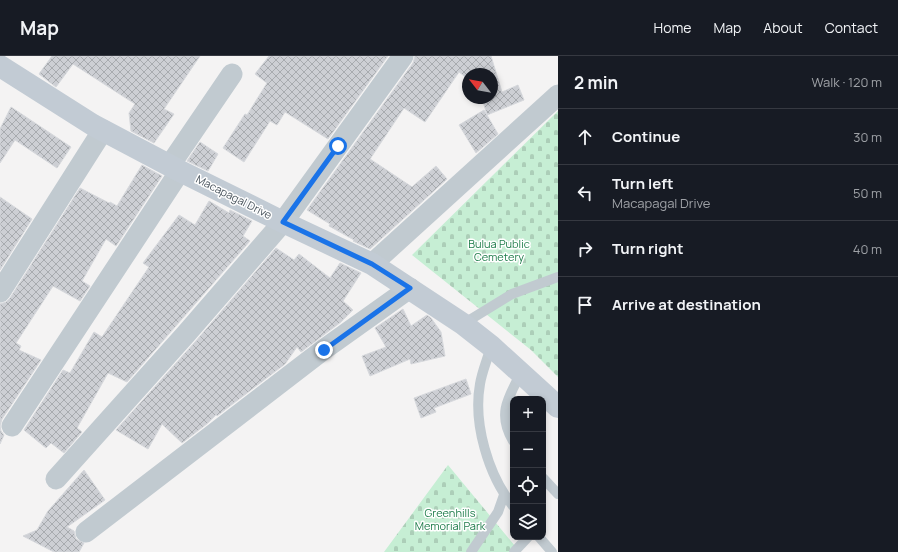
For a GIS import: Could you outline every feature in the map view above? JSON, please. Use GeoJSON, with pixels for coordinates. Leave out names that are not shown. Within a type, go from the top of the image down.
{"type":"FeatureCollection","features":[{"type":"Feature","properties":{"kind":"main road","name":"Macapagal Drive"},"geometry":{"type":"LineString","coordinates":[[0,66],[103,130],[283,222],[372,264],[464,324],[521,372],[558,406]]}},
{"type":"Feature","properties":{"kind":"street"},"geometry":{"type":"LineString","coordinates":[[56,479],[283,222],[403,56]]}},
{"type":"Feature","properties":{"kind":"street"},"geometry":{"type":"LineString","coordinates":[[12,426],[175,168],[232,74]]}},
{"type":"Feature","properties":{"kind":"street"},"geometry":{"type":"LineString","coordinates":[[372,264],[558,95]]}},
{"type":"Feature","properties":{"kind":"street"},"geometry":{"type":"LineString","coordinates":[[0,292],[103,130]]}},
{"type":"Feature","properties":{"kind":"street"},"geometry":{"type":"LineString","coordinates":[[86,532],[324,350],[410,288]]}},
{"type":"Feature","properties":{"kind":"lane"},"geometry":{"type":"LineString","coordinates":[[464,324],[512,294],[558,277]]}},
{"type":"Feature","properties":{"kind":"lane"},"geometry":{"type":"LineString","coordinates":[[491,346],[480,384],[479,414],[483,442],[492,469],[504,495],[511,504]]}},
{"type":"Feature","properties":{"kind":"lane"},"geometry":{"type":"LineString","coordinates":[[510,436],[504,418],[507,401],[521,372]]}},
{"type":"Feature","properties":{"kind":"lane"},"geometry":{"type":"LineString","coordinates":[[546,481],[558,494]]}},
{"type":"Feature","properties":{"kind":"lane"},"geometry":{"type":"LineString","coordinates":[[471,552],[498,512],[504,495]]}},
{"type":"Feature","properties":{"kind":"lane"},"geometry":{"type":"LineString","coordinates":[[514,552],[525,540]]}},
{"type":"Feature","properties":{"kind":"lane"},"geometry":{"type":"LineString","coordinates":[[542,540],[552,552]]}},
{"type":"Feature","properties":{"kind":"green space","name":"Bulua Public Cemetery"},"geometry":{"type":"Polygon","coordinates":[[[558,111],[558,377],[531,350],[412,255],[558,111]]]}},
{"type":"Feature","properties":{"kind":"green space","name":"Greenhills Memorial Park"},"geometry":{"type":"Polygon","coordinates":[[[448,465],[520,552],[384,552],[448,465]]]}},
{"type":"Feature","properties":{"kind":"building"},"geometry":{"type":"Polygon","coordinates":[[[52,56],[200,56],[164,109],[174,114],[154,143],[131,131],[129,113],[135,104],[73,64],[56,87],[39,74],[52,56]]]}},
{"type":"Feature","properties":{"kind":"building"},"geometry":{"type":"Polygon","coordinates":[[[269,56],[388,56],[328,139],[285,112],[277,125],[270,121],[244,162],[223,148],[245,114],[247,115],[267,83],[255,74],[269,56]]]}},
{"type":"Feature","properties":{"kind":"building"},"geometry":{"type":"Polygon","coordinates":[[[415,56],[491,56],[495,68],[462,68],[462,74],[459,72],[425,122],[404,108],[370,159],[412,187],[436,166],[447,179],[370,249],[353,241],[354,240],[329,226],[330,224],[307,210],[413,63],[415,56]]]}},
{"type":"Feature","properties":{"kind":"building"},"geometry":{"type":"Polygon","coordinates":[[[498,79],[502,92],[518,85],[524,100],[487,115],[484,104],[498,104],[498,79]]]}},
{"type":"Feature","properties":{"kind":"building"},"geometry":{"type":"Polygon","coordinates":[[[11,107],[71,147],[57,168],[15,140],[0,163],[0,129],[11,107]]]}},
{"type":"Feature","properties":{"kind":"building"},"geometry":{"type":"Polygon","coordinates":[[[484,110],[498,134],[476,153],[459,125],[484,110]]]}},
{"type":"Feature","properties":{"kind":"building"},"geometry":{"type":"Polygon","coordinates":[[[200,142],[218,154],[208,171],[187,161],[200,142]]]}},
{"type":"Feature","properties":{"kind":"building"},"geometry":{"type":"Polygon","coordinates":[[[142,165],[162,176],[116,246],[106,239],[82,281],[90,286],[80,301],[53,286],[16,343],[21,346],[19,350],[41,360],[2,419],[0,426],[0,304],[6,302],[10,298],[80,188],[117,206],[142,165]]]}},
{"type":"Feature","properties":{"kind":"building"},"geometry":{"type":"Polygon","coordinates":[[[0,197],[32,219],[0,270],[0,197]]]}},
{"type":"Feature","properties":{"kind":"building"},"geometry":{"type":"Polygon","coordinates":[[[209,201],[229,213],[230,210],[252,221],[243,236],[250,241],[127,382],[108,373],[77,428],[82,432],[64,453],[51,443],[46,448],[24,430],[63,370],[70,373],[94,332],[102,337],[149,267],[143,263],[179,215],[195,225],[209,201]]]}},
{"type":"Feature","properties":{"kind":"building"},"geometry":{"type":"Polygon","coordinates":[[[276,248],[294,260],[299,254],[330,278],[340,263],[361,273],[343,301],[353,310],[341,322],[301,352],[297,347],[285,364],[217,416],[216,415],[182,443],[162,424],[148,449],[116,430],[195,342],[276,248]]]}},
{"type":"Feature","properties":{"kind":"building"},"geometry":{"type":"Polygon","coordinates":[[[403,309],[411,326],[427,315],[431,318],[441,332],[445,356],[411,364],[410,359],[370,376],[362,356],[386,347],[375,328],[403,309]]]}},
{"type":"Feature","properties":{"kind":"building"},"geometry":{"type":"Polygon","coordinates":[[[466,379],[471,394],[434,408],[436,412],[421,418],[414,398],[466,379]]]}},
{"type":"Feature","properties":{"kind":"building"},"geometry":{"type":"Polygon","coordinates":[[[0,426],[4,435],[0,444],[0,426]]]}},
{"type":"Feature","properties":{"kind":"building"},"geometry":{"type":"Polygon","coordinates":[[[84,470],[105,500],[67,527],[74,531],[76,539],[84,543],[79,552],[54,552],[23,536],[37,530],[48,511],[84,470]]]}},
{"type":"Feature","properties":{"kind":"route"},"geometry":{"type":"LineString","coordinates":[[324,350],[410,288],[372,264],[283,222],[338,146]]}}]}
